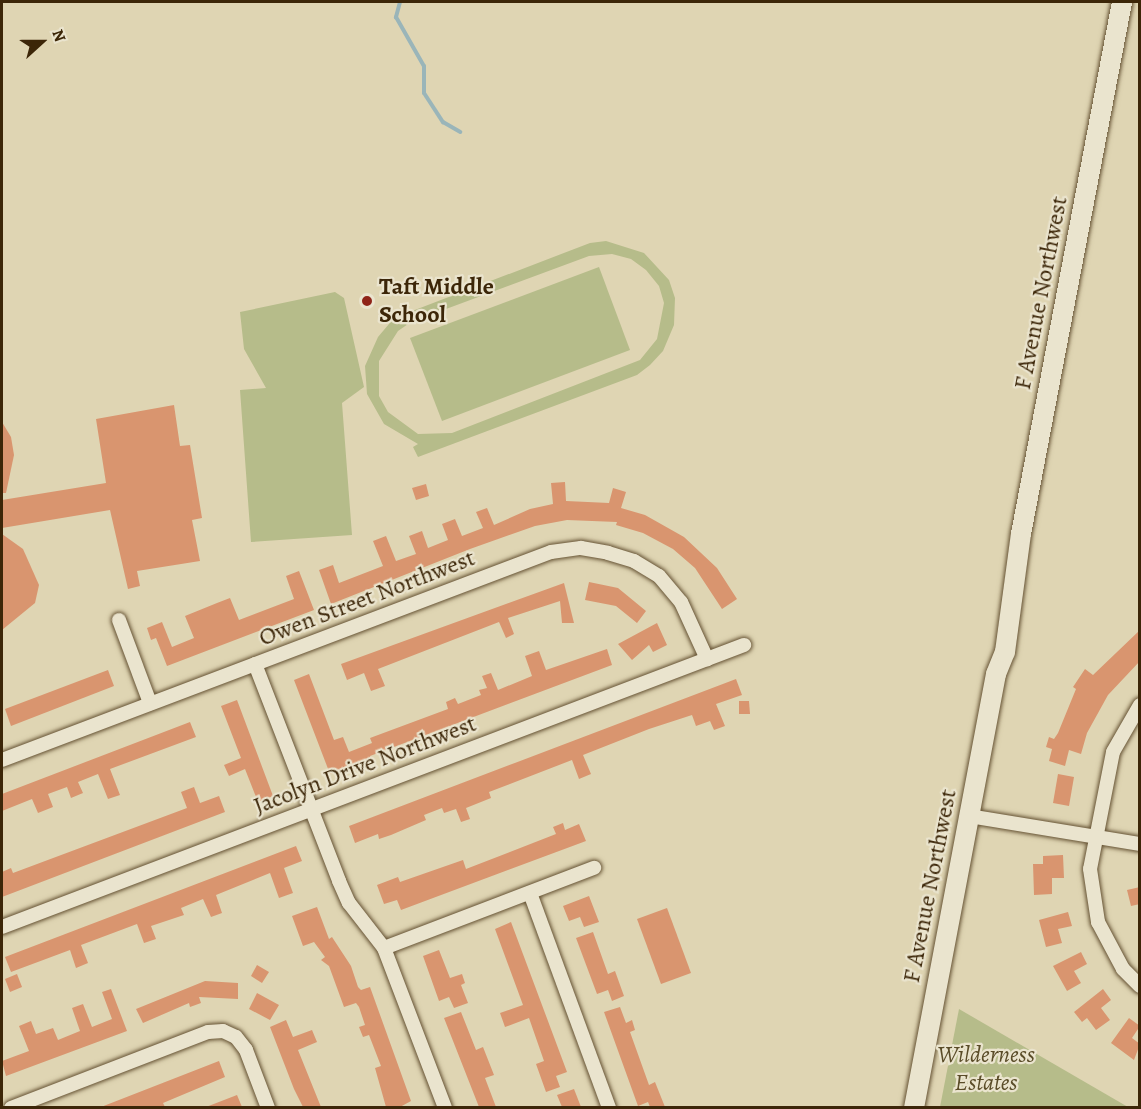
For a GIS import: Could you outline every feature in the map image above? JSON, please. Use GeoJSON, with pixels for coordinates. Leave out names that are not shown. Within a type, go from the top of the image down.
{"type":"FeatureCollection","features":[{"type":"Feature","properties":{"kind":"main road","name":"F Avenue Northwest"},"geometry":{"type":"LineString","coordinates":[[914,1107],[996,674],[1005,652],[1013,606],[1011,595],[1122,2]]}},
{"type":"Feature","properties":{"kind":"street","name":"Owen Street Northwest"},"geometry":{"type":"LineString","coordinates":[[2,760],[551,552],[581,548],[634,561],[659,576],[681,602],[707,659]]}},
{"type":"Feature","properties":{"kind":"street"},"geometry":{"type":"LineString","coordinates":[[119,620],[150,703]]}},
{"type":"Feature","properties":{"kind":"street","name":"Jacolyn Drive Northwest"},"geometry":{"type":"LineString","coordinates":[[2,927],[744,645]]}},
{"type":"Feature","properties":{"kind":"street"},"geometry":{"type":"LineString","coordinates":[[255,664],[349,903],[384,948],[445,1107]]}},
{"type":"Feature","properties":{"kind":"street"},"geometry":{"type":"LineString","coordinates":[[1140,705],[1113,752],[1090,869],[1098,922],[1123,969],[1140,986]]}},
{"type":"Feature","properties":{"kind":"street"},"geometry":{"type":"LineString","coordinates":[[969,816],[1140,844]]}},
{"type":"Feature","properties":{"kind":"street"},"geometry":{"type":"LineString","coordinates":[[384,948],[594,868]]}},
{"type":"Feature","properties":{"kind":"street"},"geometry":{"type":"LineString","coordinates":[[530,893],[609,1107]]}},
{"type":"Feature","properties":{"kind":"street"},"geometry":{"type":"LineString","coordinates":[[11,1107],[208,1032],[223,1031],[236,1037],[246,1050],[268,1107]]}},
{"type":"Feature","properties":{"kind":"green space"},"geometry":{"type":"Polygon","coordinates":[[[606,241],[644,253],[669,280],[675,298],[674,325],[663,351],[637,375],[418,457],[413,447],[418,444],[384,424],[367,394],[365,366],[378,337],[394,318],[590,243],[606,241]],[[612,254],[589,256],[411,322],[398,331],[379,361],[379,396],[388,412],[418,434],[452,433],[640,360],[657,339],[664,303],[659,286],[646,270],[631,259],[612,254]]]}},
{"type":"Feature","properties":{"kind":"green space"},"geometry":{"type":"Polygon","coordinates":[[[599,267],[630,350],[442,421],[410,338],[599,267]]]}},
{"type":"Feature","properties":{"kind":"green space"},"geometry":{"type":"Polygon","coordinates":[[[335,292],[344,298],[364,387],[342,403],[352,535],[251,542],[240,390],[266,388],[244,349],[240,312],[335,292]]]}},
{"type":"Feature","properties":{"kind":"green space","name":"Wilderness Estates"},"geometry":{"type":"Polygon","coordinates":[[[959,1009],[1128,1107],[940,1107],[959,1009]]]}},
{"type":"Feature","properties":{"kind":"building"},"geometry":{"type":"Polygon","coordinates":[[[174,405],[180,446],[190,445],[202,518],[192,520],[200,561],[137,571],[140,586],[128,589],[110,510],[2,528],[2,500],[106,483],[96,419],[174,405]]]}},
{"type":"Feature","properties":{"kind":"building"},"geometry":{"type":"Polygon","coordinates":[[[2,422],[11,437],[14,455],[6,493],[2,493],[2,422]]]}},
{"type":"Feature","properties":{"kind":"building"},"geometry":{"type":"Polygon","coordinates":[[[565,482],[566,501],[609,503],[613,488],[626,492],[621,508],[645,515],[684,537],[717,568],[737,599],[722,609],[695,568],[673,549],[643,533],[616,525],[617,522],[567,520],[535,526],[470,549],[331,604],[319,570],[333,565],[339,583],[383,566],[373,541],[386,536],[396,561],[416,554],[409,536],[422,531],[428,548],[448,540],[442,524],[455,519],[462,536],[483,528],[476,512],[487,508],[494,525],[530,509],[553,504],[551,483],[565,482]]]}},
{"type":"Feature","properties":{"kind":"building"},"geometry":{"type":"Polygon","coordinates":[[[426,484],[429,496],[416,500],[412,488],[426,484]]]}},
{"type":"Feature","properties":{"kind":"building"},"geometry":{"type":"Polygon","coordinates":[[[2,534],[23,549],[39,585],[35,603],[2,630],[2,534]]]}},
{"type":"Feature","properties":{"kind":"building"},"geometry":{"type":"Polygon","coordinates":[[[299,571],[314,610],[167,666],[156,638],[151,640],[147,628],[162,622],[172,647],[194,638],[185,616],[230,598],[239,620],[294,599],[286,576],[299,571]]]}},
{"type":"Feature","properties":{"kind":"building"},"geometry":{"type":"Polygon","coordinates":[[[589,582],[618,588],[646,611],[637,623],[616,606],[585,600],[589,582]]]}},
{"type":"Feature","properties":{"kind":"building"},"geometry":{"type":"Polygon","coordinates":[[[564,583],[574,623],[562,623],[560,601],[508,618],[514,634],[506,638],[499,622],[378,669],[385,686],[371,691],[364,673],[347,680],[341,664],[564,583]]]}},
{"type":"Feature","properties":{"kind":"building"},"geometry":{"type":"Polygon","coordinates":[[[657,623],[667,645],[653,652],[649,645],[632,660],[618,644],[657,623]]]}},
{"type":"Feature","properties":{"kind":"building"},"geometry":{"type":"Polygon","coordinates":[[[1140,630],[1140,661],[1108,695],[1087,733],[1081,754],[1069,750],[1065,766],[1049,761],[1052,749],[1046,747],[1049,737],[1054,739],[1058,733],[1076,689],[1073,687],[1085,669],[1093,675],[1140,630]]]}},
{"type":"Feature","properties":{"kind":"building"},"geometry":{"type":"Polygon","coordinates":[[[607,649],[612,665],[370,756],[372,762],[357,768],[355,764],[330,774],[294,680],[309,674],[334,740],[343,737],[349,752],[372,743],[370,738],[448,709],[446,702],[455,698],[458,704],[481,695],[479,690],[487,688],[482,676],[491,673],[498,690],[532,676],[525,656],[539,651],[546,670],[607,649]]]}},
{"type":"Feature","properties":{"kind":"building"},"geometry":{"type":"Polygon","coordinates":[[[108,670],[114,686],[11,726],[5,709],[108,670]]]}},
{"type":"Feature","properties":{"kind":"building"},"geometry":{"type":"Polygon","coordinates":[[[736,679],[742,695],[716,704],[725,726],[714,730],[710,721],[696,726],[692,715],[583,755],[591,774],[579,779],[572,760],[489,792],[491,798],[466,808],[470,819],[461,822],[456,809],[444,813],[442,808],[424,815],[426,820],[391,835],[379,839],[378,834],[355,843],[349,826],[736,679]]]}},
{"type":"Feature","properties":{"kind":"building"},"geometry":{"type":"Polygon","coordinates":[[[237,700],[273,796],[258,802],[245,769],[229,776],[224,765],[241,758],[221,706],[237,700]]]}},
{"type":"Feature","properties":{"kind":"building"},"geometry":{"type":"Polygon","coordinates":[[[739,701],[749,701],[750,714],[739,714],[739,701]]]}},
{"type":"Feature","properties":{"kind":"building"},"geometry":{"type":"Polygon","coordinates":[[[190,722],[196,737],[110,769],[120,795],[108,799],[98,774],[78,782],[83,793],[71,798],[67,787],[48,794],[53,807],[38,813],[32,799],[2,811],[2,794],[190,722]]]}},
{"type":"Feature","properties":{"kind":"building"},"geometry":{"type":"Polygon","coordinates":[[[1058,774],[1074,777],[1069,806],[1053,803],[1058,774]]]}},
{"type":"Feature","properties":{"kind":"building"},"geometry":{"type":"Polygon","coordinates":[[[194,787],[200,803],[219,796],[225,812],[2,897],[2,872],[11,868],[13,873],[187,808],[181,792],[194,787]]]}},
{"type":"Feature","properties":{"kind":"building"},"geometry":{"type":"Polygon","coordinates":[[[563,823],[565,830],[579,824],[586,841],[401,910],[397,900],[384,904],[377,885],[398,877],[400,882],[463,860],[466,869],[556,834],[553,827],[563,823]]]}},
{"type":"Feature","properties":{"kind":"building"},"geometry":{"type":"Polygon","coordinates":[[[296,846],[302,861],[284,868],[293,893],[279,898],[270,873],[216,895],[222,913],[211,917],[203,899],[181,908],[184,915],[151,926],[156,939],[144,943],[137,924],[81,945],[88,963],[76,968],[70,950],[11,972],[5,957],[296,846]]]}},
{"type":"Feature","properties":{"kind":"building"},"geometry":{"type":"Polygon","coordinates":[[[1063,855],[1064,878],[1052,878],[1052,894],[1034,895],[1033,864],[1043,864],[1043,856],[1063,855]]]}},
{"type":"Feature","properties":{"kind":"building"},"geometry":{"type":"Polygon","coordinates":[[[1140,887],[1140,904],[1131,906],[1127,890],[1140,887]]]}},
{"type":"Feature","properties":{"kind":"building"},"geometry":{"type":"Polygon","coordinates":[[[589,896],[599,922],[584,927],[580,917],[569,921],[563,906],[589,896]]]}},
{"type":"Feature","properties":{"kind":"building"},"geometry":{"type":"Polygon","coordinates":[[[317,907],[329,939],[332,937],[351,966],[358,987],[361,990],[370,987],[411,1101],[400,1107],[386,1107],[375,1068],[381,1066],[369,1035],[363,1037],[359,1027],[365,1025],[359,1007],[356,1003],[344,1007],[329,966],[321,960],[325,957],[314,942],[303,946],[292,916],[317,907]]]}},
{"type":"Feature","properties":{"kind":"building"},"geometry":{"type":"Polygon","coordinates":[[[667,908],[691,973],[661,984],[637,919],[667,908]]]}},
{"type":"Feature","properties":{"kind":"building"},"geometry":{"type":"Polygon","coordinates":[[[1068,912],[1072,926],[1058,929],[1062,943],[1046,947],[1039,920],[1068,912]]]}},
{"type":"Feature","properties":{"kind":"building"},"geometry":{"type":"Polygon","coordinates":[[[511,922],[567,1072],[556,1076],[560,1087],[546,1092],[536,1064],[544,1061],[529,1018],[505,1027],[500,1013],[523,1005],[495,929],[511,922]]]}},
{"type":"Feature","properties":{"kind":"building"},"geometry":{"type":"Polygon","coordinates":[[[593,932],[608,974],[615,971],[624,996],[612,1001],[608,990],[597,994],[576,938],[593,932]]]}},
{"type":"Feature","properties":{"kind":"building"},"geometry":{"type":"Polygon","coordinates":[[[439,950],[450,978],[462,974],[465,983],[461,985],[468,1003],[454,1008],[449,997],[439,1001],[423,956],[439,950]]]}},
{"type":"Feature","properties":{"kind":"building"},"geometry":{"type":"Polygon","coordinates":[[[1081,952],[1087,964],[1074,971],[1081,983],[1067,991],[1053,966],[1081,952]]]}},
{"type":"Feature","properties":{"kind":"building"},"geometry":{"type":"Polygon","coordinates":[[[257,965],[269,972],[262,983],[251,976],[257,965]]]}},
{"type":"Feature","properties":{"kind":"building"},"geometry":{"type":"Polygon","coordinates":[[[17,974],[22,987],[10,992],[5,979],[17,974]]]}},
{"type":"Feature","properties":{"kind":"building"},"geometry":{"type":"Polygon","coordinates":[[[205,981],[238,983],[238,999],[199,997],[201,1003],[190,1007],[189,1003],[143,1023],[136,1009],[205,981]]]}},
{"type":"Feature","properties":{"kind":"building"},"geometry":{"type":"Polygon","coordinates":[[[111,989],[127,1031],[6,1076],[2,1061],[29,1051],[19,1026],[31,1021],[36,1034],[53,1028],[58,1040],[80,1031],[72,1008],[83,1004],[92,1027],[112,1019],[102,992],[111,989]]]}},
{"type":"Feature","properties":{"kind":"building"},"geometry":{"type":"Polygon","coordinates":[[[1103,989],[1111,1000],[1101,1008],[1110,1020],[1096,1030],[1087,1018],[1082,1022],[1074,1012],[1103,989]]]}},
{"type":"Feature","properties":{"kind":"building"},"geometry":{"type":"Polygon","coordinates":[[[257,993],[279,1005],[270,1020],[249,1009],[257,993]]]}},
{"type":"Feature","properties":{"kind":"building"},"geometry":{"type":"Polygon","coordinates":[[[620,1007],[626,1023],[632,1020],[635,1030],[630,1032],[649,1085],[655,1082],[665,1107],[650,1107],[648,1102],[638,1106],[604,1012],[620,1007]]]}},
{"type":"Feature","properties":{"kind":"building"},"geometry":{"type":"Polygon","coordinates":[[[461,1012],[476,1050],[483,1047],[494,1075],[485,1078],[496,1107],[479,1107],[444,1018],[461,1012]]]}},
{"type":"Feature","properties":{"kind":"building"},"geometry":{"type":"Polygon","coordinates":[[[1129,1018],[1140,1026],[1132,1038],[1140,1044],[1134,1060],[1111,1043],[1129,1018]]]}},
{"type":"Feature","properties":{"kind":"building"},"geometry":{"type":"Polygon","coordinates":[[[286,1020],[293,1037],[312,1030],[317,1042],[298,1050],[321,1107],[303,1107],[294,1089],[270,1027],[286,1020]]]}},
{"type":"Feature","properties":{"kind":"building"},"geometry":{"type":"Polygon","coordinates":[[[219,1061],[225,1077],[163,1103],[165,1107],[101,1107],[219,1061]]]}},
{"type":"Feature","properties":{"kind":"building"},"geometry":{"type":"Polygon","coordinates":[[[574,1089],[581,1107],[562,1107],[557,1095],[574,1089]]]}},
{"type":"Feature","properties":{"kind":"building"},"geometry":{"type":"Polygon","coordinates":[[[237,1095],[242,1107],[206,1107],[237,1095]]]}},
{"type":"Feature","properties":{"kind":"waterway"},"geometry":{"type":"LineString","coordinates":[[400,2],[396,17],[424,66],[424,93],[443,122],[460,132]]}},
{"type":"Feature","properties":{"kind":"place","name":"Taft Middle School"},"geometry":{"type":"Point","coordinates":[367,301]}}]}
